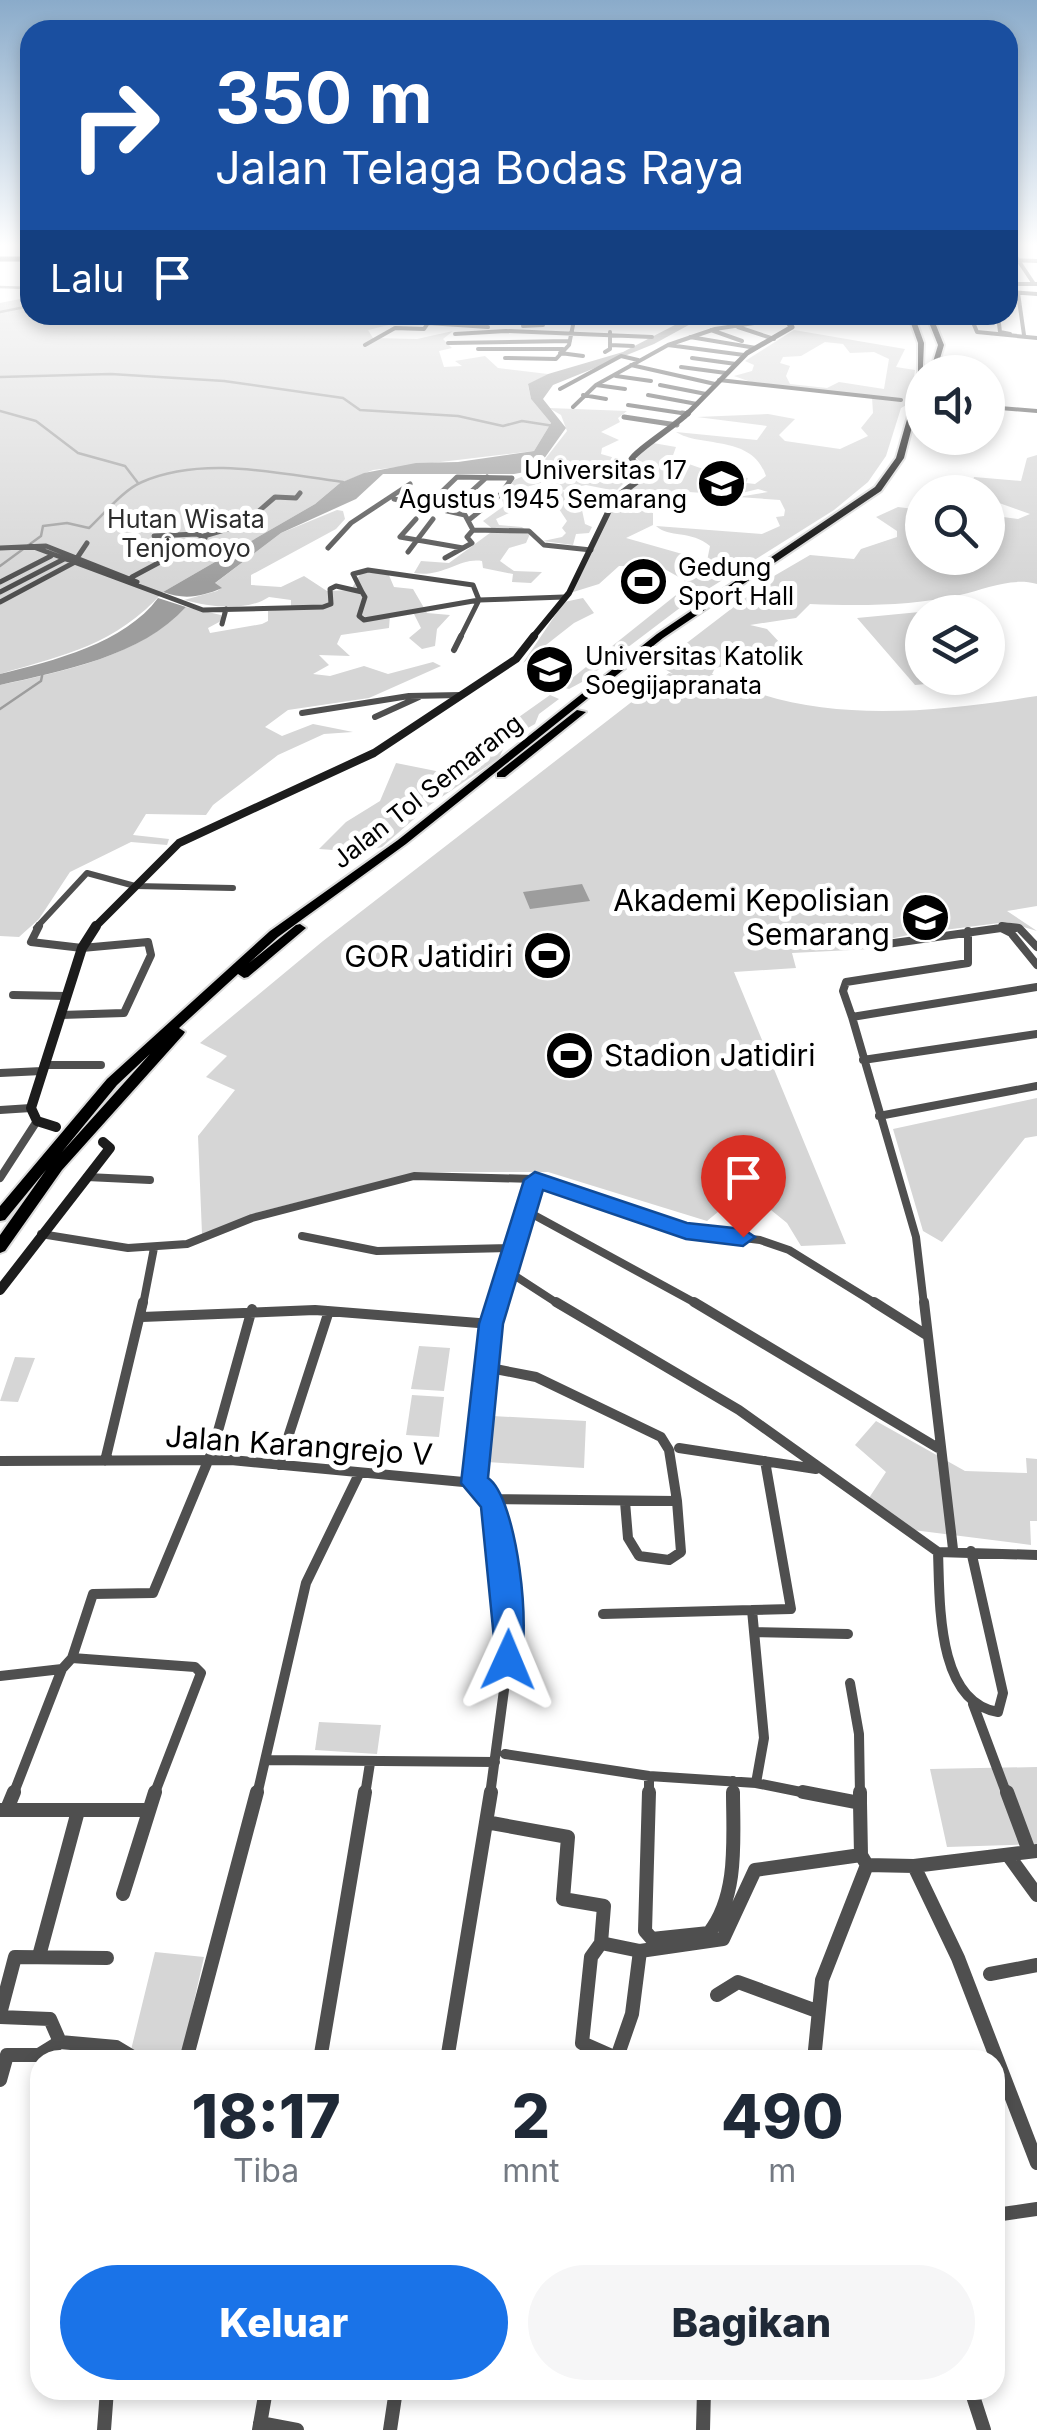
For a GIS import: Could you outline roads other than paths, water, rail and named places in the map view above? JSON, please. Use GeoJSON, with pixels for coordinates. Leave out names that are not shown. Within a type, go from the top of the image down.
{"type":"FeatureCollection","features":[{"type":"Feature","properties":{"kind":"highway","name":"Jalan Tol Semarang"},"geometry":{"type":"LineString","coordinates":[[0,1216],[112,1082],[183,1012],[274,934],[402,842],[660,636],[878,489],[900,458],[905,440]]}},
{"type":"Feature","properties":{"kind":"highway","name":"Jalan Tol Semarang"},"geometry":{"type":"LineString","coordinates":[[0,1248],[68,1153],[195,1014],[682,630],[887,492],[909,455]]}},
{"type":"Feature","properties":{"kind":"main road"},"geometry":{"type":"LineString","coordinates":[[56,1127],[36,1122],[30,1108],[66,996],[82,948],[135,886],[179,842],[374,752],[520,655],[564,597],[591,550],[608,508],[640,483],[644,468],[632,460],[634,451],[677,424],[743,356]]}},
{"type":"Feature","properties":{"kind":"main road"},"geometry":{"type":"LineString","coordinates":[[0,1290],[110,1148],[105,1142]]}},
{"type":"Feature","properties":{"kind":"street"},"geometry":{"type":"LineString","coordinates":[[505,358],[549,356]]}},
{"type":"Feature","properties":{"kind":"street"},"geometry":{"type":"LineString","coordinates":[[565,356],[569,358]]}},
{"type":"Feature","properties":{"kind":"street"},"geometry":{"type":"LineString","coordinates":[[606,399],[560,389],[620,356]]}},
{"type":"Feature","properties":{"kind":"street"},"geometry":{"type":"LineString","coordinates":[[623,356],[638,360]]}},
{"type":"Feature","properties":{"kind":"street"},"geometry":{"type":"LineString","coordinates":[[587,409],[573,407],[596,386],[645,356]]}},
{"type":"Feature","properties":{"kind":"street"},"geometry":{"type":"LineString","coordinates":[[703,356],[736,364]]}},
{"type":"Feature","properties":{"kind":"street"},"geometry":{"type":"LineString","coordinates":[[630,365],[901,400]]}},
{"type":"Feature","properties":{"kind":"street"},"geometry":{"type":"LineString","coordinates":[[681,367],[720,379]]}},
{"type":"Feature","properties":{"kind":"street"},"geometry":{"type":"LineString","coordinates":[[598,369],[651,381]]}},
{"type":"Feature","properties":{"kind":"street"},"geometry":{"type":"LineString","coordinates":[[596,386],[626,390]]}},
{"type":"Feature","properties":{"kind":"street"},"geometry":{"type":"LineString","coordinates":[[660,386],[706,394]]}},
{"type":"Feature","properties":{"kind":"street"},"geometry":{"type":"LineString","coordinates":[[648,395],[697,404]]}},
{"type":"Feature","properties":{"kind":"street"},"geometry":{"type":"LineString","coordinates":[[628,405],[688,414]]}},
{"type":"Feature","properties":{"kind":"street"},"geometry":{"type":"LineString","coordinates":[[1005,408],[1037,411]]}},
{"type":"Feature","properties":{"kind":"street"},"geometry":{"type":"LineString","coordinates":[[624,417],[677,424]]}},
{"type":"Feature","properties":{"kind":"street"},"geometry":{"type":"LineString","coordinates":[[451,510],[487,477]]}},
{"type":"Feature","properties":{"kind":"street"},"geometry":{"type":"LineString","coordinates":[[428,505],[453,480],[510,478],[501,494],[470,518]]}},
{"type":"Feature","properties":{"kind":"street"},"geometry":{"type":"LineString","coordinates":[[328,548],[351,524],[394,499],[410,484]]}},
{"type":"Feature","properties":{"kind":"street"},"geometry":{"type":"LineString","coordinates":[[154,536],[204,536],[244,524],[275,498],[296,498],[300,493]]}},
{"type":"Feature","properties":{"kind":"street"},"geometry":{"type":"LineString","coordinates":[[580,493],[622,494]]}},
{"type":"Feature","properties":{"kind":"street"},"geometry":{"type":"LineString","coordinates":[[394,499],[451,510],[470,518]]}},
{"type":"Feature","properties":{"kind":"street"},"geometry":{"type":"LineString","coordinates":[[470,518],[473,530]]}},
{"type":"Feature","properties":{"kind":"street"},"geometry":{"type":"LineString","coordinates":[[416,519],[400,536],[414,542],[464,548]]}},
{"type":"Feature","properties":{"kind":"street"},"geometry":{"type":"LineString","coordinates":[[408,552],[433,519]]}},
{"type":"Feature","properties":{"kind":"street"},"geometry":{"type":"LineString","coordinates":[[446,558],[472,543],[466,537],[473,530],[529,531],[544,545],[591,550]]}},
{"type":"Feature","properties":{"kind":"street"},"geometry":{"type":"LineString","coordinates":[[130,579],[140,566],[148,569],[200,544],[204,536]]}},
{"type":"Feature","properties":{"kind":"street"},"geometry":{"type":"LineString","coordinates":[[0,602],[72,560],[87,543]]}},
{"type":"Feature","properties":{"kind":"street"},"geometry":{"type":"LineString","coordinates":[[29,545],[72,560]]}},
{"type":"Feature","properties":{"kind":"street"},"geometry":{"type":"LineString","coordinates":[[0,548],[29,545],[130,579],[151,592],[203,610],[323,607],[333,601],[332,587],[362,592]]}},
{"type":"Feature","properties":{"kind":"street"},"geometry":{"type":"LineString","coordinates":[[0,582],[52,555]]}},
{"type":"Feature","properties":{"kind":"street"},"geometry":{"type":"LineString","coordinates":[[0,592],[72,560]]}},
{"type":"Feature","properties":{"kind":"street"},"geometry":{"type":"LineString","coordinates":[[480,600],[472,584],[374,570],[354,574],[366,597],[359,616],[364,620],[480,600],[564,597]]}},
{"type":"Feature","properties":{"kind":"street"},"geometry":{"type":"LineString","coordinates":[[454,650],[480,600]]}},
{"type":"Feature","properties":{"kind":"street"},"geometry":{"type":"LineString","coordinates":[[222,624],[226,610]]}},
{"type":"Feature","properties":{"kind":"street"},"geometry":{"type":"LineString","coordinates":[[302,713],[426,694],[461,695]]}},
{"type":"Feature","properties":{"kind":"street"},"geometry":{"type":"LineString","coordinates":[[374,717],[426,694]]}},
{"type":"Feature","properties":{"kind":"street"},"geometry":{"type":"LineString","coordinates":[[61,1015],[124,1013],[147,966],[152,944],[82,948],[36,944],[29,939],[84,875],[135,886],[233,888]]}},
{"type":"Feature","properties":{"kind":"street"},"geometry":{"type":"LineString","coordinates":[[994,927],[1011,933],[1037,966]]}},
{"type":"Feature","properties":{"kind":"street"},"geometry":{"type":"LineString","coordinates":[[887,944],[994,927],[1019,928],[1037,947]]}},
{"type":"Feature","properties":{"kind":"street"},"geometry":{"type":"LineString","coordinates":[[952,1549],[916,1238],[843,991],[846,982],[968,963],[968,931]]}},
{"type":"Feature","properties":{"kind":"street"},"geometry":{"type":"LineString","coordinates":[[852,1016],[1037,987]]}},
{"type":"Feature","properties":{"kind":"street"},"geometry":{"type":"LineString","coordinates":[[13,995],[66,996]]}},
{"type":"Feature","properties":{"kind":"street"},"geometry":{"type":"LineString","coordinates":[[863,1060],[1037,1034]]}},
{"type":"Feature","properties":{"kind":"street"},"geometry":{"type":"LineString","coordinates":[[0,1073],[101,1065]]}},
{"type":"Feature","properties":{"kind":"street"},"geometry":{"type":"LineString","coordinates":[[879,1116],[966,1104],[1037,1086]]}},
{"type":"Feature","properties":{"kind":"street"},"geometry":{"type":"LineString","coordinates":[[0,1110],[30,1108]]}},
{"type":"Feature","properties":{"kind":"street"},"geometry":{"type":"LineString","coordinates":[[2,1173],[36,1122]]}},
{"type":"Feature","properties":{"kind":"street"},"geometry":{"type":"LineString","coordinates":[[41,1234],[154,1248],[186,1244],[280,1210],[414,1176],[535,1180],[686,1231],[760,1240],[789,1250],[928,1336]]}},
{"type":"Feature","properties":{"kind":"street"},"geometry":{"type":"LineString","coordinates":[[87,1177],[150,1180]]}},
{"type":"Feature","properties":{"kind":"street"},"geometry":{"type":"LineString","coordinates":[[449,2050],[500,1758],[509,1609],[492,1500],[484,1487],[474,1483],[485,1367],[491,1324],[523,1209],[535,1180]]}},
{"type":"Feature","properties":{"kind":"street"},"geometry":{"type":"LineString","coordinates":[[523,1209],[763,1340],[938,1448]]}},
{"type":"Feature","properties":{"kind":"street"},"geometry":{"type":"LineString","coordinates":[[302,1236],[377,1251],[514,1248]]}},
{"type":"Feature","properties":{"kind":"street"},"geometry":{"type":"LineString","coordinates":[[105,1461],[142,1317],[154,1248]]}},
{"type":"Feature","properties":{"kind":"street"},"geometry":{"type":"LineString","coordinates":[[506,1270],[614,1340],[740,1410],[900,1531],[938,1552],[952,1549],[1037,1555]]}},
{"type":"Feature","properties":{"kind":"street"},"geometry":{"type":"LineString","coordinates":[[142,1317],[252,1310],[491,1324]]}},
{"type":"Feature","properties":{"kind":"street"},"geometry":{"type":"LineString","coordinates":[[148,1810],[4,1810],[62,1669],[72,1658],[95,1593],[148,1595],[156,1586],[208,1459],[252,1310]]}},
{"type":"Feature","properties":{"kind":"street"},"geometry":{"type":"LineString","coordinates":[[279,1464],[328,1314]]}},
{"type":"Feature","properties":{"kind":"street"},"geometry":{"type":"LineString","coordinates":[[485,1367],[536,1377],[660,1438],[674,1449],[818,1470]]}},
{"type":"Feature","properties":{"kind":"street"},"geometry":{"type":"LineString","coordinates":[[625,1502],[628,1538],[640,1556],[670,1560],[680,1552],[674,1449]]}},
{"type":"Feature","properties":{"kind":"street","name":"Jalan Karangrejo V"},"geometry":{"type":"LineString","coordinates":[[0,1461],[208,1459],[474,1483]]}},
{"type":"Feature","properties":{"kind":"street"},"geometry":{"type":"LineString","coordinates":[[765,1461],[794,1631]]}},
{"type":"Feature","properties":{"kind":"street"},"geometry":{"type":"LineString","coordinates":[[189,2050],[266,1760],[306,1584],[360,1474]]}},
{"type":"Feature","properties":{"kind":"street"},"geometry":{"type":"LineString","coordinates":[[492,1500],[677,1501]]}},
{"type":"Feature","properties":{"kind":"street"},"geometry":{"type":"LineString","coordinates":[[971,1551],[1003,1693],[998,1712],[982,1711],[972,1704]]}},
{"type":"Feature","properties":{"kind":"street"},"geometry":{"type":"LineString","coordinates":[[600,1942],[640,1950],[723,1939],[738,1918],[748,1875],[755,1870],[864,1860],[914,1866],[1033,1851],[946,1648],[940,1619],[938,1552]]}},
{"type":"Feature","properties":{"kind":"street"},"geometry":{"type":"LineString","coordinates":[[752,1610],[764,1738],[756,1784]]}},
{"type":"Feature","properties":{"kind":"street"},"geometry":{"type":"LineString","coordinates":[[603,1614],[790,1610]]}},
{"type":"Feature","properties":{"kind":"street"},"geometry":{"type":"LineString","coordinates":[[754,1632],[848,1634]]}},
{"type":"Feature","properties":{"kind":"street"},"geometry":{"type":"LineString","coordinates":[[72,1658],[200,1671],[148,1810],[124,1894]]}},
{"type":"Feature","properties":{"kind":"street"},"geometry":{"type":"LineString","coordinates":[[0,1676],[62,1669]]}},
{"type":"Feature","properties":{"kind":"street"},"geometry":{"type":"LineString","coordinates":[[814,2050],[814,2010],[841,1916],[864,1860],[859,1734],[850,1682]]}},
{"type":"Feature","properties":{"kind":"street"},"geometry":{"type":"LineString","coordinates":[[266,1760],[370,1763],[500,1758],[756,1784],[860,1803]]}},
{"type":"Feature","properties":{"kind":"street"},"geometry":{"type":"LineString","coordinates":[[322,2050],[370,1763]]}},
{"type":"Feature","properties":{"kind":"street"},"geometry":{"type":"LineString","coordinates":[[649,1776],[645,1931],[652,1940],[696,1936],[716,1928],[728,1896],[732,1782]]}},
{"type":"Feature","properties":{"kind":"street"},"geometry":{"type":"LineString","coordinates":[[39,1956],[78,1810]]}},
{"type":"Feature","properties":{"kind":"street"},"geometry":{"type":"LineString","coordinates":[[486,1822],[553,1830],[568,1837],[563,1900],[604,1906],[600,1942],[591,1957],[582,2043],[597,2050]]}},
{"type":"Feature","properties":{"kind":"street"},"geometry":{"type":"LineString","coordinates":[[1008,1855],[1037,1894]]}},
{"type":"Feature","properties":{"kind":"street"},"geometry":{"type":"LineString","coordinates":[[914,1866],[958,1958],[993,2050]]}},
{"type":"Feature","properties":{"kind":"street"},"geometry":{"type":"LineString","coordinates":[[619,2050],[632,2014],[640,1950]]}},
{"type":"Feature","properties":{"kind":"street"},"geometry":{"type":"LineString","coordinates":[[60,2042],[50,2019],[0,2015],[13,1960],[39,1956],[107,1958]]}},
{"type":"Feature","properties":{"kind":"street"},"geometry":{"type":"LineString","coordinates":[[990,1974],[1037,1965]]}},
{"type":"Feature","properties":{"kind":"street"},"geometry":{"type":"LineString","coordinates":[[716,1994],[738,1982],[814,2010]]}},
{"type":"Feature","properties":{"kind":"street"},"geometry":{"type":"LineString","coordinates":[[47,2050],[60,2042],[121,2050]]}},
{"type":"Feature","properties":{"kind":"street"},"geometry":{"type":"LineString","coordinates":[[0,2080],[4,2055],[30,2055]]}},
{"type":"Feature","properties":{"kind":"street"},"geometry":{"type":"LineString","coordinates":[[1005,2080],[1037,2163]]}},
{"type":"Feature","properties":{"kind":"street"},"geometry":{"type":"LineString","coordinates":[[1005,2214],[1037,2209]]}},
{"type":"Feature","properties":{"kind":"street"},"geometry":{"type":"LineString","coordinates":[[104,2430],[106,2400]]}},
{"type":"Feature","properties":{"kind":"street"},"geometry":{"type":"LineString","coordinates":[[264,2400],[260,2426],[296,2430]]}},
{"type":"Feature","properties":{"kind":"street"},"geometry":{"type":"LineString","coordinates":[[390,2430],[394,2400]]}},
{"type":"Feature","properties":{"kind":"street"},"geometry":{"type":"LineString","coordinates":[[703,2430],[704,2400]]}},
{"type":"Feature","properties":{"kind":"street"},"geometry":{"type":"LineString","coordinates":[[974,2400],[984,2430]]}},
{"type":"Feature","properties":{"kind":"waterway"},"geometry":{"type":"LineString","coordinates":[[0,377],[111,374],[224,381],[343,398],[360,410],[458,416],[503,426],[522,421],[554,426]]}},
{"type":"Feature","properties":{"kind":"waterway"},"geometry":{"type":"LineString","coordinates":[[0,411],[36,421],[78,453],[125,466],[138,483]]}},
{"type":"Feature","properties":{"kind":"waterway"},"geometry":{"type":"LineString","coordinates":[[0,566],[41,536],[43,526],[67,523],[89,528],[128,491],[166,474],[191,469],[242,469],[343,482]]}},
{"type":"Feature","properties":{"kind":"waterway"},"geometry":{"type":"LineString","coordinates":[[0,709],[41,681],[43,671]]}},
{"type":"Feature","properties":{"kind":"tunnel"},"geometry":{"type":"LineString","coordinates":[[901,400],[905,400]]}},
{"type":"Feature","properties":{"kind":"place","name":"Universitas 17 Agustus 1945 Semarang"},"geometry":{"type":"Point","coordinates":[722,484]}},
{"type":"Feature","properties":{"kind":"place","name":"Gedung Sport Hall"},"geometry":{"type":"Point","coordinates":[643,581]}},
{"type":"Feature","properties":{"kind":"place","name":"Universitas Katolik Soegijapranata"},"geometry":{"type":"Point","coordinates":[550,670]}},
{"type":"Feature","properties":{"kind":"place","name":"Akademi Kepolisian Semarang"},"geometry":{"type":"Point","coordinates":[925,917]}},
{"type":"Feature","properties":{"kind":"place","name":"GOR Jatidiri"},"geometry":{"type":"Point","coordinates":[548,956]}},
{"type":"Feature","properties":{"kind":"place","name":"Stadion Jatidiri"},"geometry":{"type":"Point","coordinates":[569,1055]}},
{"type":"Feature","properties":{"kind":"park label","name":"Hutan Wisata Tenjomoyo"},"geometry":{"type":"Point","coordinates":[186,534]}}]}
